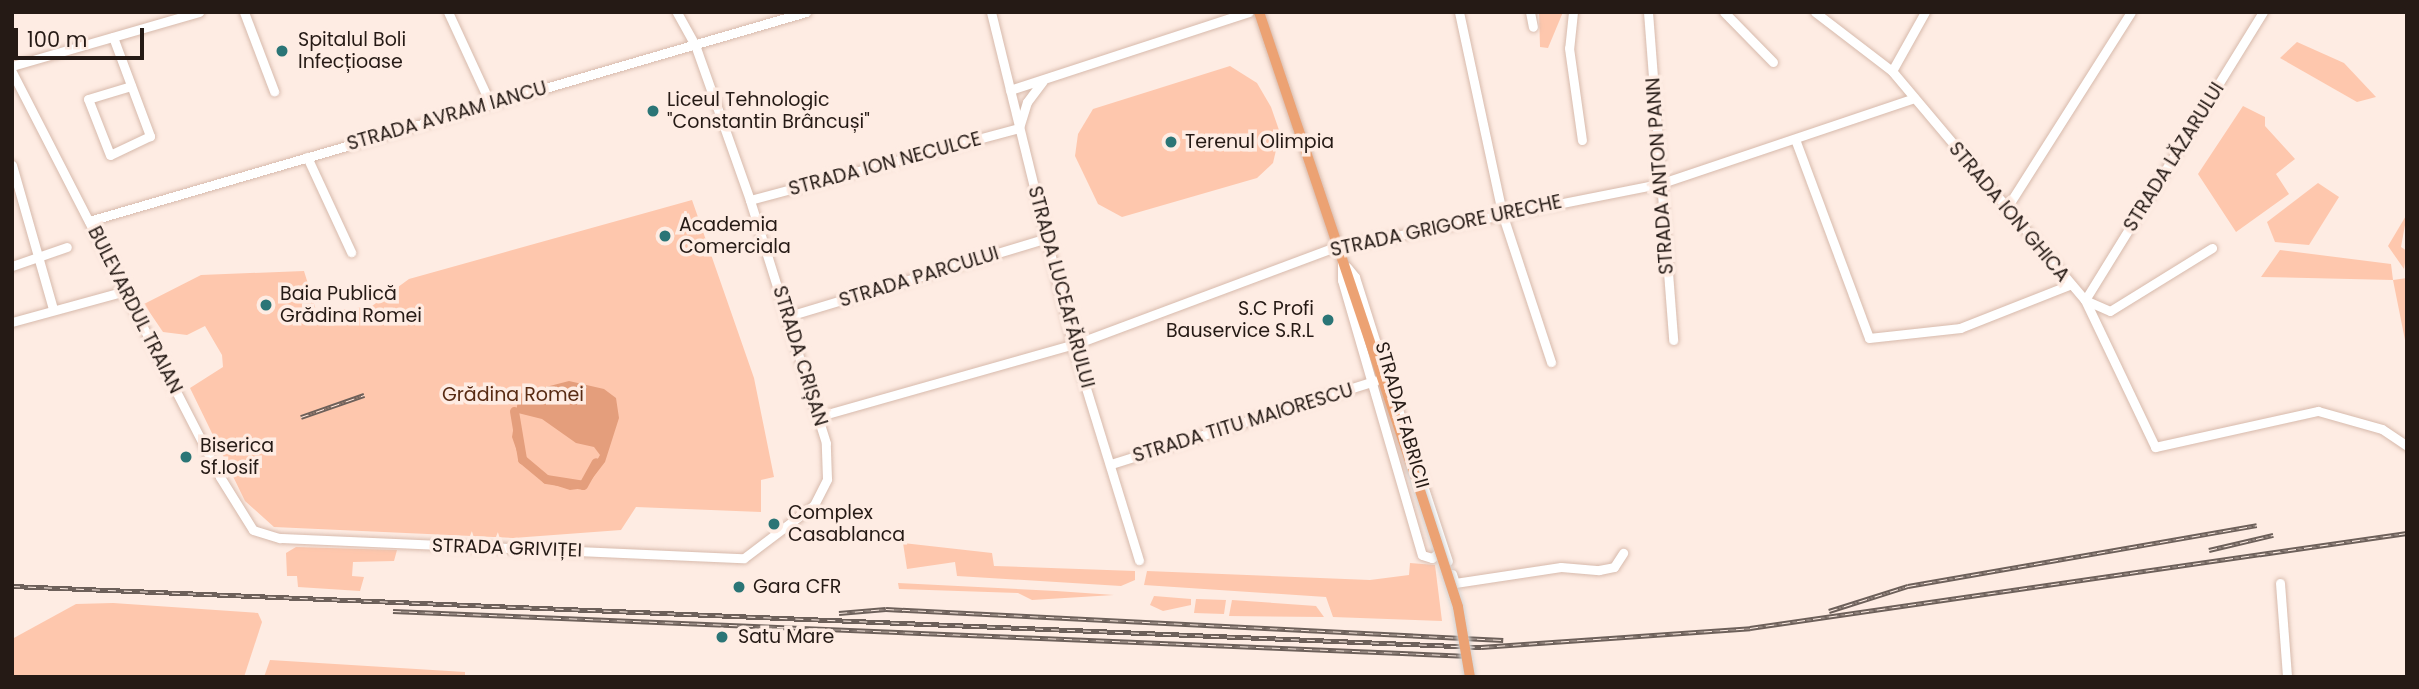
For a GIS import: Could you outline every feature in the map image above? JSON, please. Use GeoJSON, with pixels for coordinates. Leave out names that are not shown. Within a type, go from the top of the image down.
{"type":"FeatureCollection","features":[{"type":"Feature","properties":{"kind":"main road","name":"STRADA FABRICII"},"geometry":{"type":"LineString","coordinates":[[1259,12],[1458,607],[1470,677]]}},
{"type":"Feature","properties":{"kind":"street"},"geometry":{"type":"LineString","coordinates":[[12,66],[199,12]]}},
{"type":"Feature","properties":{"kind":"street"},"geometry":{"type":"LineString","coordinates":[[244,12],[274,91]]}},
{"type":"Feature","properties":{"kind":"street"},"geometry":{"type":"LineString","coordinates":[[448,12],[490,103]]}},
{"type":"Feature","properties":{"kind":"street","name":"STRADA CRIȘAN"},"geometry":{"type":"LineString","coordinates":[[677,12],[695,45],[750,200],[820,416],[824,491],[791,525],[744,558]]}},
{"type":"Feature","properties":{"kind":"street","name":"STRADA AVRAM IANCU"},"geometry":{"type":"LineString","coordinates":[[89,221],[806,12]]}},
{"type":"Feature","properties":{"kind":"street","name":"STRADA LUCEAFĂRULUI"},"geometry":{"type":"LineString","coordinates":[[991,12],[1073,343],[1139,560]]}},
{"type":"Feature","properties":{"kind":"street"},"geometry":{"type":"LineString","coordinates":[[1010,90],[1249,12]]}},
{"type":"Feature","properties":{"kind":"street"},"geometry":{"type":"LineString","coordinates":[[1459,12],[1502,213],[1551,362]]}},
{"type":"Feature","properties":{"kind":"street"},"geometry":{"type":"LineString","coordinates":[[1530,12],[1533,27]]}},
{"type":"Feature","properties":{"kind":"street"},"geometry":{"type":"LineString","coordinates":[[1573,12],[1569,48],[1582,140]]}},
{"type":"Feature","properties":{"kind":"street","name":"STRADA ANTON PANN"},"geometry":{"type":"LineString","coordinates":[[1648,12],[1673,340]]}},
{"type":"Feature","properties":{"kind":"street"},"geometry":{"type":"LineString","coordinates":[[1724,12],[1773,62]]}},
{"type":"Feature","properties":{"kind":"street","name":"STRADA ION GHICA"},"geometry":{"type":"LineString","coordinates":[[1815,12],[1892,71],[2085,300],[2155,447],[2318,411],[2382,429],[2407,446]]}},
{"type":"Feature","properties":{"kind":"street"},"geometry":{"type":"LineString","coordinates":[[1892,71],[1925,12]]}},
{"type":"Feature","properties":{"kind":"street"},"geometry":{"type":"LineString","coordinates":[[2006,209],[2131,12]]}},
{"type":"Feature","properties":{"kind":"street","name":"STRADA LĂZARULUI"},"geometry":{"type":"LineString","coordinates":[[2085,300],[2263,12]]}},
{"type":"Feature","properties":{"kind":"street"},"geometry":{"type":"LineString","coordinates":[[113,37],[150,136],[110,155],[88,99],[131,86]]}},
{"type":"Feature","properties":{"kind":"street","name":"BULEVARDUL TRAIAN"},"geometry":{"type":"LineString","coordinates":[[12,72],[238,510],[253,530],[270,537]]}},
{"type":"Feature","properties":{"kind":"street"},"geometry":{"type":"LineString","coordinates":[[1019,128],[1027,102],[1043,81]]}},
{"type":"Feature","properties":{"kind":"street","name":"STRADA GRIGORE URECHE"},"geometry":{"type":"LineString","coordinates":[[820,416],[1073,343],[1339,246],[1660,184],[1914,98]]}},
{"type":"Feature","properties":{"kind":"street","name":"STRADA ION NECULCE"},"geometry":{"type":"LineString","coordinates":[[750,200],[1019,128]]}},
{"type":"Feature","properties":{"kind":"street"},"geometry":{"type":"LineString","coordinates":[[1795,139],[1869,338],[1960,328],[2070,285]]}},
{"type":"Feature","properties":{"kind":"street"},"geometry":{"type":"LineString","coordinates":[[307,157],[351,252]]}},
{"type":"Feature","properties":{"kind":"street"},"geometry":{"type":"LineString","coordinates":[[13,168],[17,215],[37,258],[53,309]]}},
{"type":"Feature","properties":{"kind":"street","name":"STRADA PARCULUI"},"geometry":{"type":"LineString","coordinates":[[789,316],[1048,238]]}},
{"type":"Feature","properties":{"kind":"street"},"geometry":{"type":"LineString","coordinates":[[12,266],[67,247]]}},
{"type":"Feature","properties":{"kind":"street"},"geometry":{"type":"LineString","coordinates":[[2085,300],[2110,311],[2212,248]]}},
{"type":"Feature","properties":{"kind":"street","name":"STRADA FABRICII"},"geometry":{"type":"LineString","coordinates":[[1342,263],[1355,277],[1444,547],[1439,556],[1422,555],[1375,381],[1342,281],[1342,263]]}},
{"type":"Feature","properties":{"kind":"street"},"geometry":{"type":"LineString","coordinates":[[12,321],[125,291]]}},
{"type":"Feature","properties":{"kind":"street","name":"STRADA TITU MAIORESCU"},"geometry":{"type":"LineString","coordinates":[[1111,464],[1375,381]]}},
{"type":"Feature","properties":{"kind":"street","name":"STRADA GRIVIȚEI"},"geometry":{"type":"LineString","coordinates":[[270,537],[744,558]]}},
{"type":"Feature","properties":{"kind":"street"},"geometry":{"type":"LineString","coordinates":[[1444,547],[1455,583],[1561,567],[1599,570],[1614,567],[1623,553]]}},
{"type":"Feature","properties":{"kind":"street"},"geometry":{"type":"LineString","coordinates":[[2280,583],[2287,677]]}},
{"type":"Feature","properties":{"kind":"green space"},"geometry":{"type":"Polygon","coordinates":[[[1539,12],[1563,12],[1548,48],[1540,47],[1539,12]]]}},
{"type":"Feature","properties":{"kind":"green space"},"geometry":{"type":"Polygon","coordinates":[[[2297,42],[2344,63],[2376,97],[2357,102],[2280,58],[2297,42]]]}},
{"type":"Feature","properties":{"kind":"green space"},"geometry":{"type":"Polygon","coordinates":[[[1230,66],[1257,83],[1271,107],[1280,133],[1273,163],[1257,178],[1122,217],[1098,204],[1075,156],[1078,134],[1093,109],[1230,66]]]}},
{"type":"Feature","properties":{"kind":"green space"},"geometry":{"type":"Polygon","coordinates":[[[2243,106],[2265,117],[2265,126],[2295,159],[2276,174],[2289,194],[2236,232],[2198,174],[2243,106]]]}},
{"type":"Feature","properties":{"kind":"green space"},"geometry":{"type":"Polygon","coordinates":[[[2318,183],[2339,197],[2309,245],[2275,242],[2267,222],[2318,183]]]}},
{"type":"Feature","properties":{"kind":"green space","name":"Grădina Romei"},"geometry":{"type":"Polygon","coordinates":[[[692,200],[754,378],[774,477],[761,480],[761,512],[636,507],[621,530],[513,538],[274,527],[245,501],[190,388],[223,367],[222,355],[205,326],[187,335],[163,332],[144,304],[201,275],[304,271],[317,313],[372,306],[409,279],[692,200]]]}},
{"type":"Feature","properties":{"kind":"green space"},"geometry":{"type":"Polygon","coordinates":[[[2407,214],[2401,247],[2407,251],[2404,269],[2388,246],[2407,214]]]}},
{"type":"Feature","properties":{"kind":"green space"},"geometry":{"type":"Polygon","coordinates":[[[2280,250],[2391,264],[2393,280],[2261,277],[2280,250]]]}},
{"type":"Feature","properties":{"kind":"green space"},"geometry":{"type":"Polygon","coordinates":[[[2407,278],[2407,350],[2393,280],[2407,278]]]}},
{"type":"Feature","properties":{"kind":"green space"},"geometry":{"type":"Polygon","coordinates":[[[903,543],[992,553],[994,566],[1135,571],[1135,580],[1121,586],[957,576],[955,562],[907,569],[903,543]]]}},
{"type":"Feature","properties":{"kind":"green space"},"geometry":{"type":"Polygon","coordinates":[[[296,547],[397,550],[394,561],[353,562],[352,576],[364,577],[360,591],[298,587],[297,576],[287,576],[286,553],[296,547]]]}},
{"type":"Feature","properties":{"kind":"green space"},"geometry":{"type":"Polygon","coordinates":[[[1410,563],[1435,565],[1442,621],[1333,617],[1326,597],[1144,585],[1147,571],[1370,580],[1409,575],[1410,563]]]}},
{"type":"Feature","properties":{"kind":"green space"},"geometry":{"type":"Polygon","coordinates":[[[898,583],[1114,595],[1032,600],[1018,593],[899,589],[898,583]]]}},
{"type":"Feature","properties":{"kind":"green space"},"geometry":{"type":"Polygon","coordinates":[[[1154,596],[1191,599],[1191,605],[1163,611],[1150,605],[1154,596]]]}},
{"type":"Feature","properties":{"kind":"green space"},"geometry":{"type":"Polygon","coordinates":[[[1196,599],[1226,600],[1224,614],[1194,613],[1196,599]]]}},
{"type":"Feature","properties":{"kind":"green space"},"geometry":{"type":"Polygon","coordinates":[[[1232,600],[1316,606],[1324,617],[1229,616],[1232,600]]]}},
{"type":"Feature","properties":{"kind":"green space"},"geometry":{"type":"Polygon","coordinates":[[[113,603],[258,613],[262,622],[244,677],[12,677],[12,639],[76,604],[113,603]]]}},
{"type":"Feature","properties":{"kind":"green space"},"geometry":{"type":"Polygon","coordinates":[[[270,660],[465,672],[465,677],[264,677],[270,660]]]}},
{"type":"Feature","properties":{"kind":"shaded area"},"geometry":{"type":"Polygon","coordinates":[[[569,381],[604,389],[616,398],[619,418],[605,462],[585,488],[570,490],[545,482],[520,460],[512,437],[515,418],[522,459],[546,479],[583,485],[600,455],[594,447],[576,443],[542,419],[516,412],[519,394],[569,381]]]}},
{"type":"Feature","properties":{"kind":"waterway"},"geometry":{"type":"LineString","coordinates":[[514,411],[522,459],[546,479],[583,485],[596,462]]}},
{"type":"Feature","properties":{"kind":"railway"},"geometry":{"type":"LineString","coordinates":[[301,417],[364,395]]}},
{"type":"Feature","properties":{"kind":"railway"},"geometry":{"type":"LineString","coordinates":[[1829,611],[1908,586],[2257,525]]}},
{"type":"Feature","properties":{"kind":"railway"},"geometry":{"type":"LineString","coordinates":[[12,586],[1481,647],[1750,628],[2407,533]]}},
{"type":"Feature","properties":{"kind":"railway"},"geometry":{"type":"LineString","coordinates":[[2209,550],[2273,535]]}},
{"type":"Feature","properties":{"kind":"railway"},"geometry":{"type":"LineString","coordinates":[[839,613],[886,609],[1503,640]]}},
{"type":"Feature","properties":{"kind":"railway"},"geometry":{"type":"LineString","coordinates":[[393,611],[1469,656]]}},
{"type":"Feature","properties":{"kind":"place","name":"Spitalul Boli Infecțioase"},"geometry":{"type":"Point","coordinates":[282,51]}},
{"type":"Feature","properties":{"kind":"place","name":"Liceul Tehnologic \"Constantin Brâncuși\""},"geometry":{"type":"Point","coordinates":[653,111]}},
{"type":"Feature","properties":{"kind":"place","name":"Terenul Olimpia"},"geometry":{"type":"Point","coordinates":[1171,142]}},
{"type":"Feature","properties":{"kind":"place","name":"Academia Comerciala"},"geometry":{"type":"Point","coordinates":[665,236]}},
{"type":"Feature","properties":{"kind":"place","name":"Baia Publică Grădina Romei"},"geometry":{"type":"Point","coordinates":[266,305]}},
{"type":"Feature","properties":{"kind":"place","name":"S.C Profi Bauservice S.R.L"},"geometry":{"type":"Point","coordinates":[1328,320]}},
{"type":"Feature","properties":{"kind":"place","name":"Biserica Sf.Iosif"},"geometry":{"type":"Point","coordinates":[186,457]}},
{"type":"Feature","properties":{"kind":"place","name":"Complex Casablanca"},"geometry":{"type":"Point","coordinates":[774,524]}},
{"type":"Feature","properties":{"kind":"place","name":"Gara CFR"},"geometry":{"type":"Point","coordinates":[739,587]}},
{"type":"Feature","properties":{"kind":"place","name":"Satu Mare"},"geometry":{"type":"Point","coordinates":[722,637]}}]}
